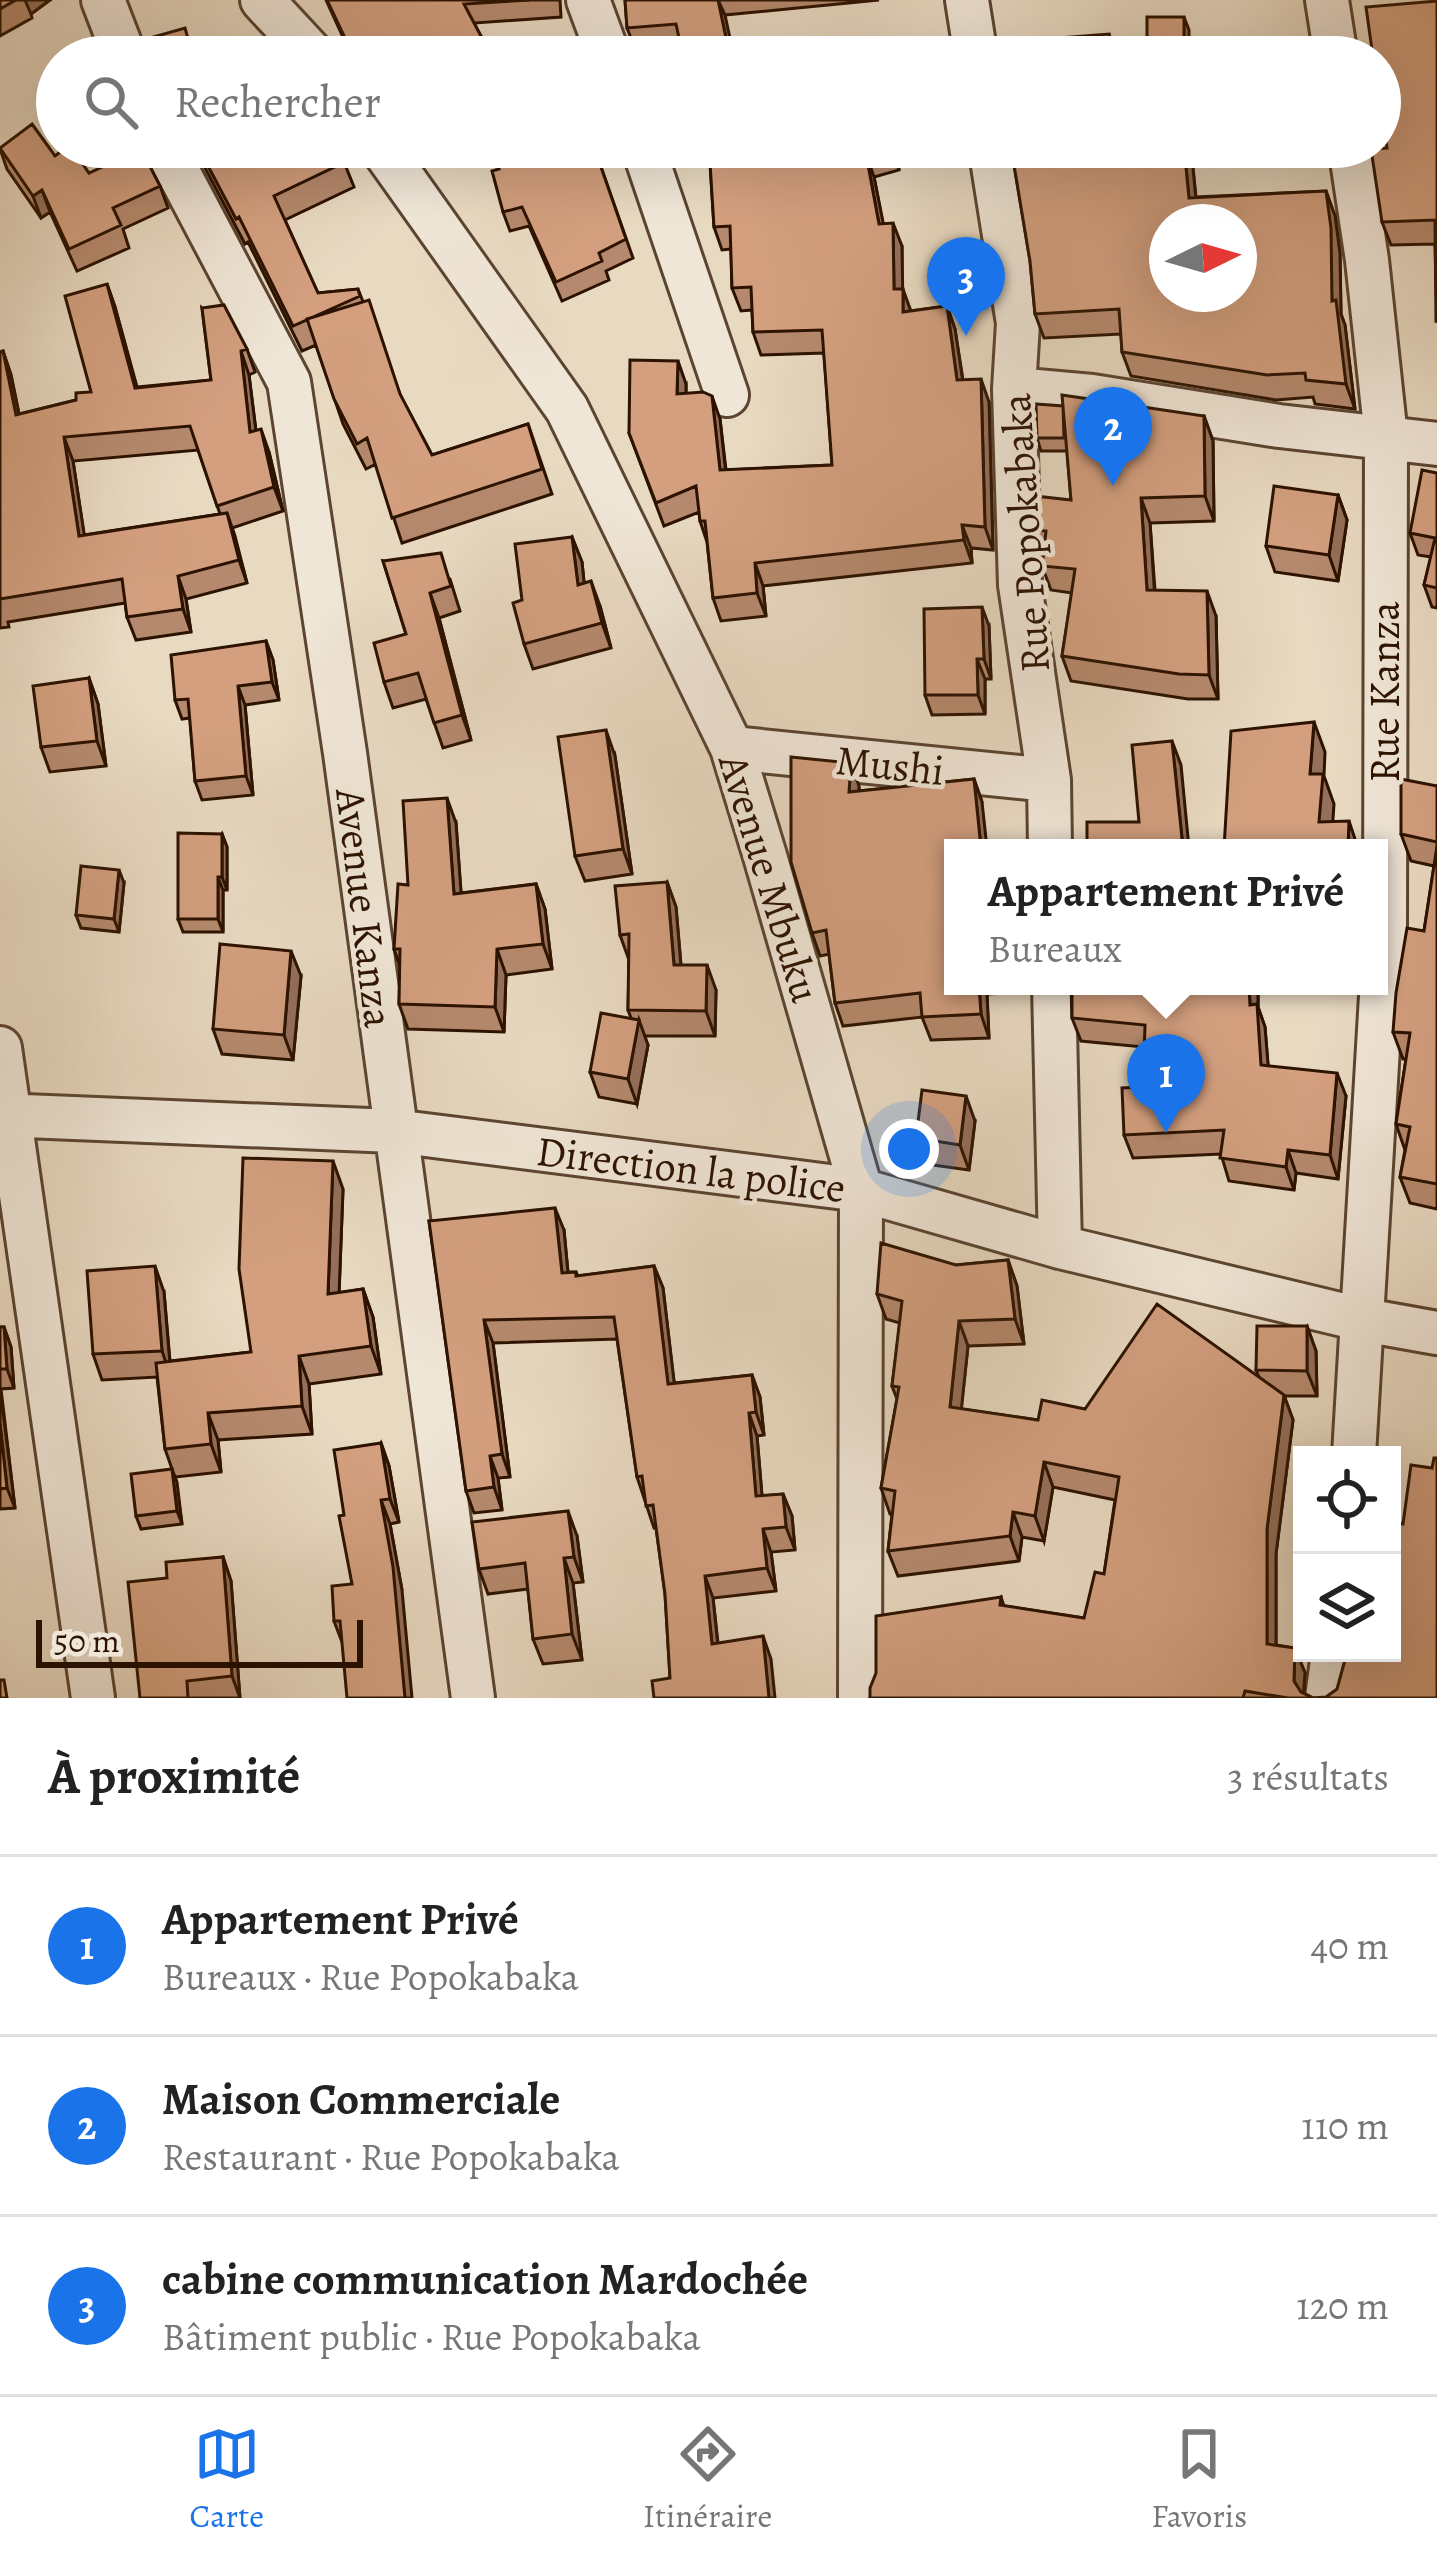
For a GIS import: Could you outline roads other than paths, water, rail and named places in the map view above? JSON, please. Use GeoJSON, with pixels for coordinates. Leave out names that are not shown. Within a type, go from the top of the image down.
{"type":"FeatureCollection","features":[{"type":"Feature","properties":{"kind":"street"},"geometry":{"type":"LineString","coordinates":[[103,0],[117,36]]}},
{"type":"Feature","properties":{"kind":"street"},"geometry":{"type":"LineString","coordinates":[[262,0],[295,36]]}},
{"type":"Feature","properties":{"kind":"street"},"geometry":{"type":"LineString","coordinates":[[588,0],[601,36]]}},
{"type":"Feature","properties":{"kind":"street"},"geometry":{"type":"LineString","coordinates":[[967,0],[973,36]]}},
{"type":"Feature","properties":{"kind":"street"},"geometry":{"type":"LineString","coordinates":[[1328,0],[1333,36]]}},
{"type":"Feature","properties":{"kind":"street","name":"Avenue Kanza"},"geometry":{"type":"LineString","coordinates":[[176,168],[289,382],[345,753],[473,1698]]}},
{"type":"Feature","properties":{"kind":"street","name":"Avenue Mbuku"},"geometry":{"type":"LineString","coordinates":[[396,168],[567,409],[732,748],[861,1190],[860,1698]]}},
{"type":"Feature","properties":{"kind":"street"},"geometry":{"type":"LineString","coordinates":[[650,168],[727,395]]}},
{"type":"Feature","properties":{"kind":"street","name":"Rue Popokabaka"},"geometry":{"type":"LineString","coordinates":[[993,168],[1018,323],[1014,389],[1020,585],[1049,780],[1050,839]]}},
{"type":"Feature","properties":{"kind":"street","name":"Rue Kanza"},"geometry":{"type":"LineString","coordinates":[[1353,168],[1386,437],[1385,839]]}},
{"type":"Feature","properties":{"kind":"street"},"geometry":{"type":"LineString","coordinates":[[1014,389],[1091,395],[1279,426],[1437,444]]}},
{"type":"Feature","properties":{"kind":"street","name":"Mushi"},"geometry":{"type":"LineString","coordinates":[[732,748],[1049,780]]}},
{"type":"Feature","properties":{"kind":"street"},"geometry":{"type":"LineString","coordinates":[[1054,995],[1060,1247]]}},
{"type":"Feature","properties":{"kind":"street","name":"Rue Kanza"},"geometry":{"type":"LineString","coordinates":[[1355,1446],[1381,995]]}},
{"type":"Feature","properties":{"kind":"street"},"geometry":{"type":"LineString","coordinates":[[0,1048],[5,1116],[93,1698]]}},
{"type":"Feature","properties":{"kind":"street","name":"Direction la police"},"geometry":{"type":"LineString","coordinates":[[5,1116],[394,1130],[861,1190],[1060,1247],[1437,1333]]}},
{"type":"Feature","properties":{"kind":"street"},"geometry":{"type":"LineString","coordinates":[[1327,1698],[1332,1662]]}},
{"type":"Feature","properties":{"kind":"place","name":"cabine communication Mardochée"},"geometry":{"type":"Point","coordinates":[966,336]}},
{"type":"Feature","properties":{"kind":"place","name":"Maison Commerciale"},"geometry":{"type":"Point","coordinates":[1113,486]}},
{"type":"Feature","properties":{"kind":"place","name":"Appartement Privé"},"geometry":{"type":"Point","coordinates":[1166,1133]}}]}
